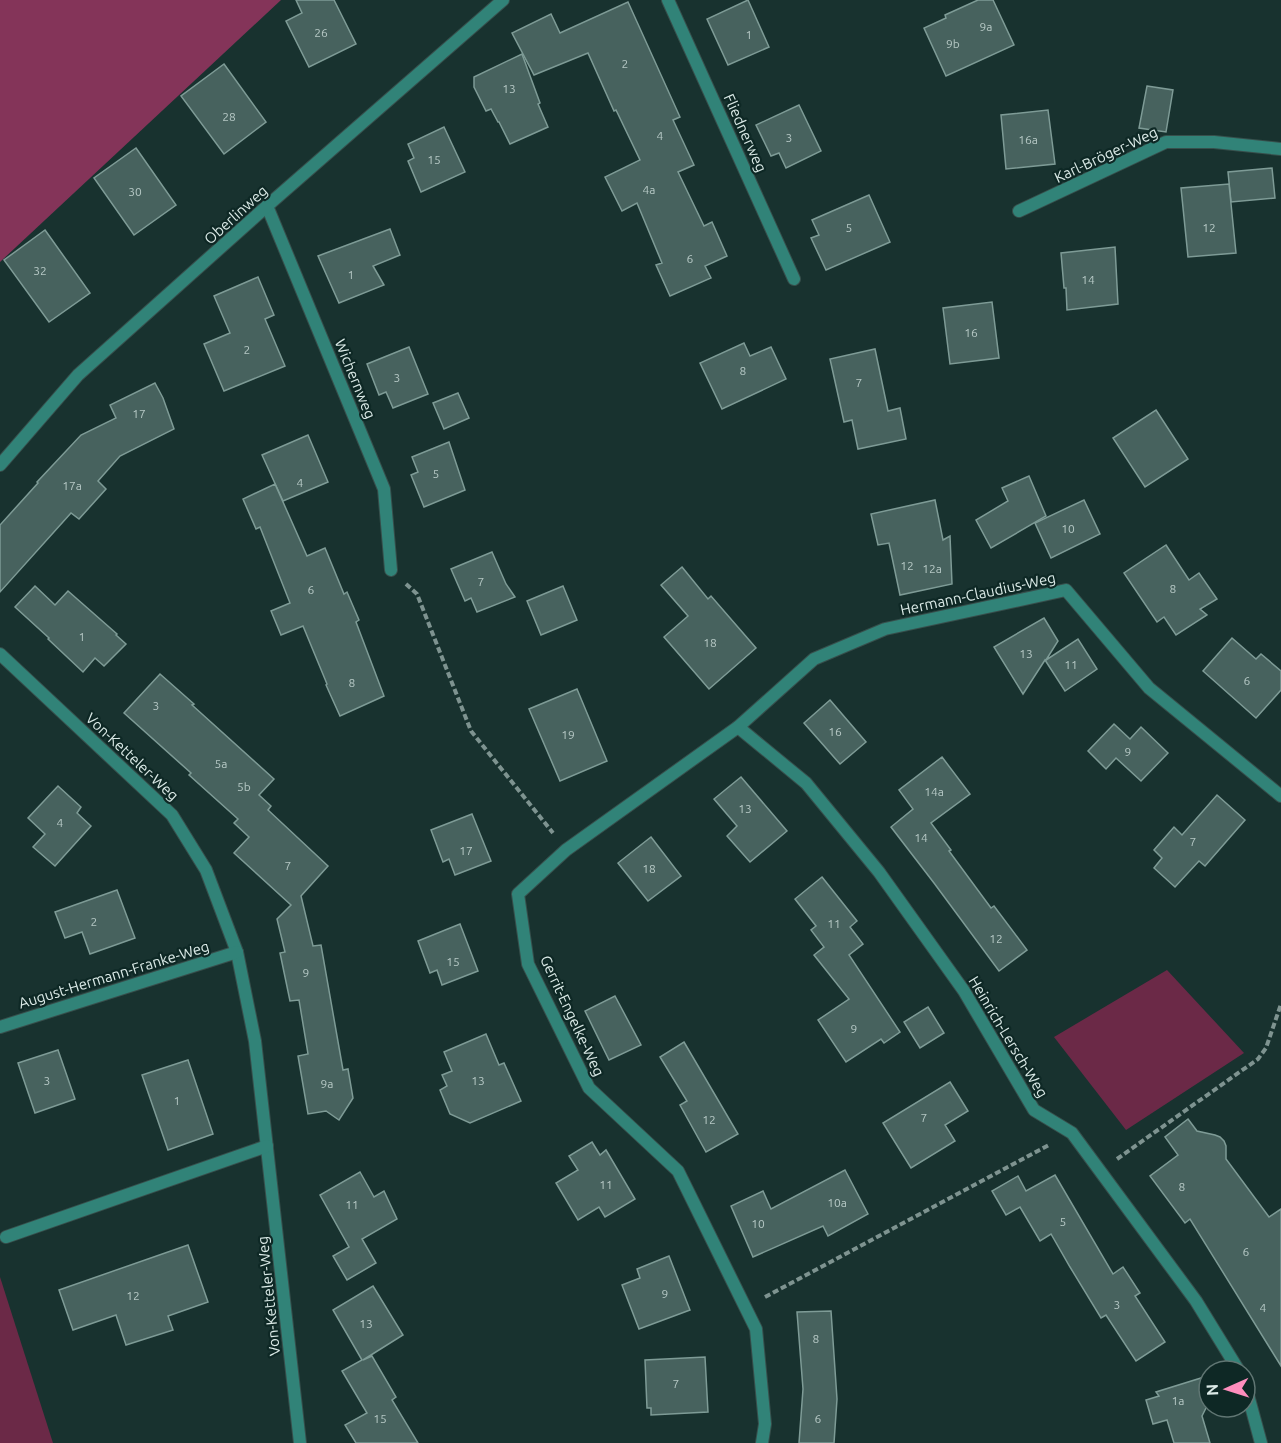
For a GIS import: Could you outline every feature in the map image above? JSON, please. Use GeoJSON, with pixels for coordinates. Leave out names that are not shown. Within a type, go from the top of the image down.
{"type":"FeatureCollection","features":[{"type":"Feature","properties":{"kind":"street","name":"Oberlinweg"},"geometry":{"type":"LineString","coordinates":[[0,465],[78,375],[503,0]]}},
{"type":"Feature","properties":{"kind":"street","name":"Fliednerweg"},"geometry":{"type":"LineString","coordinates":[[668,0],[794,279]]}},
{"type":"Feature","properties":{"kind":"street","name":"Karl-Bröger-Weg"},"geometry":{"type":"LineString","coordinates":[[1019,211],[1166,142],[1214,142],[1281,149]]}},
{"type":"Feature","properties":{"kind":"street","name":"Wichernweg"},"geometry":{"type":"LineString","coordinates":[[267,206],[384,489],[391,570]]}},
{"type":"Feature","properties":{"kind":"street","name":"Hermann-Claudius-Weg"},"geometry":{"type":"LineString","coordinates":[[738,727],[814,659],[875,633],[1066,590],[1149,688],[1281,796]]}},
{"type":"Feature","properties":{"kind":"street","name":"Von-Ketteler-Weg"},"geometry":{"type":"LineString","coordinates":[[0,654],[172,815],[206,870],[237,952],[255,1041],[300,1443]]}},
{"type":"Feature","properties":{"kind":"street","name":"Gerrit-Engelke-Weg"},"geometry":{"type":"LineString","coordinates":[[738,727],[566,850],[518,894],[528,964],[589,1088],[678,1171],[756,1329],[765,1424],[762,1443]]}},
{"type":"Feature","properties":{"kind":"street","name":"Heinrich-Lersch-Weg"},"geometry":{"type":"LineString","coordinates":[[738,727],[806,783],[879,872],[964,991],[1034,1110],[1072,1133],[1196,1301],[1232,1359]]}},
{"type":"Feature","properties":{"kind":"street","name":"August-Hermann-Franke-Weg"},"geometry":{"type":"LineString","coordinates":[[0,1027],[237,952]]}},
{"type":"Feature","properties":{"kind":"street"},"geometry":{"type":"LineString","coordinates":[[6,1238],[267,1146]]}},
{"type":"Feature","properties":{"kind":"street"},"geometry":{"type":"LineString","coordinates":[[1254,1419],[1261,1443]]}},
{"type":"Feature","properties":{"kind":"path"},"geometry":{"type":"LineString","coordinates":[[391,570],[417,594],[471,731],[566,850]]}},
{"type":"Feature","properties":{"kind":"path"},"geometry":{"type":"LineString","coordinates":[[1101,1171],[1258,1059],[1266,1048],[1281,1004]]}},
{"type":"Feature","properties":{"kind":"path"},"geometry":{"type":"LineString","coordinates":[[746,1307],[1072,1133]]}},
{"type":"Feature","properties":{"kind":"shaded area"},"geometry":{"type":"Polygon","coordinates":[[[0,0],[281,0],[0,262],[0,0]]]}},
{"type":"Feature","properties":{"kind":"shaded area"},"geometry":{"type":"Polygon","coordinates":[[[1167,970],[1244,1053],[1126,1130],[1054,1037],[1167,970]]]}},
{"type":"Feature","properties":{"kind":"shaded area"},"geometry":{"type":"Polygon","coordinates":[[[0,1277],[53,1443],[0,1443],[0,1277]]]}},
{"type":"Feature","properties":{"kind":"building"},"geometry":{"type":"Polygon","coordinates":[[[296,0],[334,0],[356,44],[309,67],[286,21],[302,13],[296,0]]]}},
{"type":"Feature","properties":{"kind":"building"},"geometry":{"type":"Polygon","coordinates":[[[748,0],[769,47],[728,65],[707,19],[748,0]]]}},
{"type":"Feature","properties":{"kind":"building"},"geometry":{"type":"Polygon","coordinates":[[[978,0],[993,0],[1014,45],[946,76],[924,28],[946,18],[945,15],[978,0]]]}},
{"type":"Feature","properties":{"kind":"building"},"geometry":{"type":"Polygon","coordinates":[[[628,2],[680,117],[673,120],[694,165],[678,172],[704,226],[712,222],[727,256],[705,266],[711,278],[670,296],[656,265],[662,263],[637,203],[622,211],[605,177],[640,160],[616,110],[614,111],[588,53],[534,75],[512,33],[551,14],[560,33],[628,2]]]}},
{"type":"Feature","properties":{"kind":"building"},"geometry":{"type":"Polygon","coordinates":[[[522,54],[548,127],[510,144],[491,109],[486,111],[474,87],[474,77],[522,54]]]}},
{"type":"Feature","properties":{"kind":"building"},"geometry":{"type":"Polygon","coordinates":[[[224,64],[266,122],[224,154],[181,96],[224,64]]]}},
{"type":"Feature","properties":{"kind":"building"},"geometry":{"type":"Polygon","coordinates":[[[1147,86],[1173,90],[1166,132],[1139,128],[1147,86]]]}},
{"type":"Feature","properties":{"kind":"building"},"geometry":{"type":"Polygon","coordinates":[[[799,105],[821,151],[786,168],[779,153],[771,156],[756,125],[799,105]]]}},
{"type":"Feature","properties":{"kind":"building"},"geometry":{"type":"Polygon","coordinates":[[[1048,110],[1055,164],[1006,169],[1001,115],[1048,110]]]}},
{"type":"Feature","properties":{"kind":"building"},"geometry":{"type":"Polygon","coordinates":[[[444,127],[465,172],[421,192],[408,161],[414,158],[408,144],[444,127]]]}},
{"type":"Feature","properties":{"kind":"building"},"geometry":{"type":"Polygon","coordinates":[[[136,148],[176,205],[134,235],[94,178],[136,148]]]}},
{"type":"Feature","properties":{"kind":"building"},"geometry":{"type":"Polygon","coordinates":[[[1272,168],[1275,198],[1231,202],[1228,172],[1272,168]]]}},
{"type":"Feature","properties":{"kind":"building"},"geometry":{"type":"Polygon","coordinates":[[[1229,184],[1236,253],[1188,257],[1181,188],[1229,184]]]}},
{"type":"Feature","properties":{"kind":"building"},"geometry":{"type":"Polygon","coordinates":[[[869,195],[890,242],[826,270],[811,238],[819,235],[812,220],[869,195]]]}},
{"type":"Feature","properties":{"kind":"building"},"geometry":{"type":"Polygon","coordinates":[[[390,229],[400,255],[373,266],[384,285],[339,303],[318,256],[390,229]]]}},
{"type":"Feature","properties":{"kind":"building"},"geometry":{"type":"Polygon","coordinates":[[[45,230],[90,293],[49,322],[4,260],[45,230]]]}},
{"type":"Feature","properties":{"kind":"building"},"geometry":{"type":"Polygon","coordinates":[[[1115,247],[1118,304],[1067,310],[1061,253],[1115,247]]]}},
{"type":"Feature","properties":{"kind":"building"},"geometry":{"type":"Polygon","coordinates":[[[258,277],[274,315],[265,319],[285,366],[224,391],[204,344],[230,333],[214,296],[258,277]]]}},
{"type":"Feature","properties":{"kind":"building"},"geometry":{"type":"Polygon","coordinates":[[[992,302],[999,358],[950,364],[943,308],[992,302]]]}},
{"type":"Feature","properties":{"kind":"building"},"geometry":{"type":"Polygon","coordinates":[[[744,343],[750,356],[771,347],[786,379],[722,409],[700,363],[744,343]]]}},
{"type":"Feature","properties":{"kind":"building"},"geometry":{"type":"Polygon","coordinates":[[[409,347],[428,394],[393,408],[386,392],[379,395],[367,364],[409,347]]]}},
{"type":"Feature","properties":{"kind":"building"},"geometry":{"type":"Polygon","coordinates":[[[875,349],[888,411],[900,408],[906,439],[858,449],[852,420],[844,422],[830,359],[875,349]]]}},
{"type":"Feature","properties":{"kind":"building"},"geometry":{"type":"Polygon","coordinates":[[[155,383],[174,429],[120,456],[98,481],[106,489],[79,519],[71,513],[0,592],[0,525],[81,435],[116,418],[110,405],[155,383]]]}},
{"type":"Feature","properties":{"kind":"building"},"geometry":{"type":"Polygon","coordinates":[[[458,393],[469,418],[444,429],[433,403],[458,393]]]}},
{"type":"Feature","properties":{"kind":"building"},"geometry":{"type":"Polygon","coordinates":[[[1156,410],[1188,459],[1145,487],[1113,438],[1156,410]]]}},
{"type":"Feature","properties":{"kind":"building"},"geometry":{"type":"Polygon","coordinates":[[[308,435],[328,482],[283,501],[262,455],[308,435]]]}},
{"type":"Feature","properties":{"kind":"building"},"geometry":{"type":"Polygon","coordinates":[[[449,442],[465,490],[424,507],[411,475],[418,472],[412,457],[449,442]]]}},
{"type":"Feature","properties":{"kind":"building"},"geometry":{"type":"Polygon","coordinates":[[[1029,476],[1046,516],[991,548],[976,520],[1008,501],[1002,488],[1029,476]]]}},
{"type":"Feature","properties":{"kind":"building"},"geometry":{"type":"Polygon","coordinates":[[[275,484],[307,556],[325,548],[344,594],[347,592],[359,620],[356,622],[384,696],[340,716],[303,626],[281,635],[271,611],[290,603],[260,527],[256,529],[243,499],[275,484]]]}},
{"type":"Feature","properties":{"kind":"building"},"geometry":{"type":"Polygon","coordinates":[[[935,500],[943,540],[950,536],[952,584],[900,595],[889,543],[878,545],[871,514],[935,500]]]}},
{"type":"Feature","properties":{"kind":"building"},"geometry":{"type":"Polygon","coordinates":[[[1084,500],[1100,534],[1051,558],[1035,523],[1084,500]]]}},
{"type":"Feature","properties":{"kind":"building"},"geometry":{"type":"Polygon","coordinates":[[[1166,545],[1189,580],[1199,573],[1217,599],[1200,609],[1207,615],[1176,635],[1164,617],[1157,622],[1124,573],[1166,545]]]}},
{"type":"Feature","properties":{"kind":"building"},"geometry":{"type":"Polygon","coordinates":[[[492,552],[506,584],[515,597],[477,612],[471,598],[465,601],[451,569],[492,552]]]}},
{"type":"Feature","properties":{"kind":"building"},"geometry":{"type":"Polygon","coordinates":[[[682,567],[708,599],[711,596],[756,648],[709,689],[664,637],[688,616],[661,585],[682,567]]]}},
{"type":"Feature","properties":{"kind":"building"},"geometry":{"type":"Polygon","coordinates":[[[35,586],[55,605],[68,591],[126,644],[104,666],[95,658],[83,672],[15,607],[35,586]]]}},
{"type":"Feature","properties":{"kind":"building"},"geometry":{"type":"Polygon","coordinates":[[[563,586],[577,620],[541,635],[527,601],[563,586]]]}},
{"type":"Feature","properties":{"kind":"building"},"geometry":{"type":"Polygon","coordinates":[[[1044,618],[1058,641],[1046,660],[1078,639],[1097,669],[1065,691],[1045,660],[1023,694],[994,647],[1044,618]]]}},
{"type":"Feature","properties":{"kind":"building"},"geometry":{"type":"Polygon","coordinates":[[[1232,638],[1256,659],[1261,654],[1281,671],[1281,690],[1256,718],[1203,671],[1232,638]]]}},
{"type":"Feature","properties":{"kind":"building"},"geometry":{"type":"Polygon","coordinates":[[[160,674],[274,779],[259,795],[271,806],[268,810],[328,866],[301,896],[313,946],[321,945],[343,1070],[348,1069],[353,1098],[339,1120],[326,1111],[308,1114],[298,1056],[308,1054],[299,1000],[290,1001],[280,953],[285,952],[277,919],[291,905],[234,853],[249,837],[234,823],[238,819],[124,713],[160,674]]]}},
{"type":"Feature","properties":{"kind":"building"},"geometry":{"type":"Polygon","coordinates":[[[577,689],[607,761],[560,781],[529,709],[577,689]]]}},
{"type":"Feature","properties":{"kind":"building"},"geometry":{"type":"Polygon","coordinates":[[[830,700],[866,742],[840,764],[804,723],[830,700]]]}},
{"type":"Feature","properties":{"kind":"building"},"geometry":{"type":"Polygon","coordinates":[[[1114,724],[1130,739],[1141,727],[1168,753],[1141,781],[1116,758],[1106,769],[1088,751],[1114,724]]]}},
{"type":"Feature","properties":{"kind":"building"},"geometry":{"type":"Polygon","coordinates":[[[942,757],[970,794],[931,823],[991,908],[994,906],[1027,950],[999,971],[891,827],[913,809],[899,790],[942,757]]]}},
{"type":"Feature","properties":{"kind":"building"},"geometry":{"type":"Polygon","coordinates":[[[741,777],[787,831],[750,862],[727,836],[737,826],[714,799],[741,777]]]}},
{"type":"Feature","properties":{"kind":"building"},"geometry":{"type":"Polygon","coordinates":[[[58,786],[81,807],[77,813],[91,826],[55,866],[33,847],[45,834],[28,818],[58,786]]]}},
{"type":"Feature","properties":{"kind":"building"},"geometry":{"type":"Polygon","coordinates":[[[1217,795],[1245,820],[1205,866],[1199,861],[1175,887],[1154,868],[1162,858],[1154,850],[1174,827],[1182,835],[1217,795]]]}},
{"type":"Feature","properties":{"kind":"building"},"geometry":{"type":"Polygon","coordinates":[[[472,814],[491,861],[455,875],[449,859],[443,862],[431,830],[472,814]]]}},
{"type":"Feature","properties":{"kind":"building"},"geometry":{"type":"Polygon","coordinates":[[[651,837],[681,876],[648,901],[618,863],[651,837]]]}},
{"type":"Feature","properties":{"kind":"building"},"geometry":{"type":"Polygon","coordinates":[[[822,877],[857,921],[850,927],[863,944],[849,955],[900,1032],[884,1043],[881,1039],[846,1062],[818,1020],[849,999],[814,955],[824,947],[811,930],[816,926],[795,899],[822,877]]]}},
{"type":"Feature","properties":{"kind":"building"},"geometry":{"type":"Polygon","coordinates":[[[117,890],[135,938],[90,954],[82,932],[65,938],[55,912],[117,890]]]}},
{"type":"Feature","properties":{"kind":"building"},"geometry":{"type":"Polygon","coordinates":[[[460,924],[478,971],[442,985],[437,970],[430,973],[418,941],[460,924]]]}},
{"type":"Feature","properties":{"kind":"building"},"geometry":{"type":"Polygon","coordinates":[[[615,996],[641,1045],[609,1060],[585,1011],[615,996]]]}},
{"type":"Feature","properties":{"kind":"building"},"geometry":{"type":"Polygon","coordinates":[[[928,1007],[944,1033],[920,1048],[904,1022],[928,1007]]]}},
{"type":"Feature","properties":{"kind":"building"},"geometry":{"type":"Polygon","coordinates":[[[486,1034],[499,1065],[504,1063],[521,1101],[470,1123],[450,1114],[440,1090],[447,1086],[442,1075],[452,1071],[444,1052],[486,1034]]]}},
{"type":"Feature","properties":{"kind":"building"},"geometry":{"type":"Polygon","coordinates":[[[684,1042],[738,1134],[706,1152],[680,1105],[687,1101],[660,1057],[684,1042]]]}},
{"type":"Feature","properties":{"kind":"building"},"geometry":{"type":"Polygon","coordinates":[[[58,1050],[75,1099],[35,1113],[18,1063],[58,1050]]]}},
{"type":"Feature","properties":{"kind":"building"},"geometry":{"type":"Polygon","coordinates":[[[188,1060],[213,1134],[168,1150],[142,1075],[188,1060]]]}},
{"type":"Feature","properties":{"kind":"building"},"geometry":{"type":"Polygon","coordinates":[[[950,1082],[968,1111],[945,1125],[955,1141],[911,1168],[883,1123],[950,1082]]]}},
{"type":"Feature","properties":{"kind":"building"},"geometry":{"type":"Polygon","coordinates":[[[1188,1119],[1197,1131],[1215,1135],[1224,1141],[1226,1159],[1269,1217],[1281,1209],[1281,1366],[1190,1219],[1185,1223],[1150,1176],[1178,1155],[1165,1137],[1188,1119]]]}},
{"type":"Feature","properties":{"kind":"building"},"geometry":{"type":"Polygon","coordinates":[[[592,1142],[600,1155],[606,1150],[635,1199],[605,1217],[599,1207],[578,1220],[556,1183],[578,1170],[569,1156],[592,1142]]]}},
{"type":"Feature","properties":{"kind":"building"},"geometry":{"type":"Polygon","coordinates":[[[845,1170],[868,1214],[828,1236],[823,1226],[753,1257],[731,1206],[763,1191],[771,1209],[845,1170]]]}},
{"type":"Feature","properties":{"kind":"building"},"geometry":{"type":"Polygon","coordinates":[[[360,1172],[374,1197],[384,1191],[397,1219],[362,1239],[376,1263],[347,1280],[333,1256],[349,1247],[320,1195],[360,1172]]]}},
{"type":"Feature","properties":{"kind":"building"},"geometry":{"type":"Polygon","coordinates":[[[1055,1175],[1113,1274],[1123,1267],[1140,1293],[1135,1296],[1165,1342],[1136,1361],[1106,1315],[1101,1318],[1051,1234],[1040,1241],[1020,1207],[1006,1215],[992,1191],[1018,1176],[1026,1191],[1055,1175]]]}},
{"type":"Feature","properties":{"kind":"building"},"geometry":{"type":"Polygon","coordinates":[[[188,1245],[208,1302],[168,1316],[173,1330],[126,1345],[116,1315],[73,1330],[59,1290],[188,1245]]]}},
{"type":"Feature","properties":{"kind":"building"},"geometry":{"type":"Polygon","coordinates":[[[669,1256],[690,1310],[639,1329],[622,1285],[640,1278],[637,1269],[669,1256]]]}},
{"type":"Feature","properties":{"kind":"building"},"geometry":{"type":"Polygon","coordinates":[[[373,1286],[403,1335],[363,1360],[372,1356],[396,1397],[392,1400],[418,1443],[356,1443],[345,1425],[367,1413],[342,1371],[362,1360],[333,1310],[373,1286]]]}},
{"type":"Feature","properties":{"kind":"building"},"geometry":{"type":"Polygon","coordinates":[[[831,1311],[837,1399],[834,1443],[799,1443],[803,1389],[797,1312],[831,1311]]]}},
{"type":"Feature","properties":{"kind":"building"},"geometry":{"type":"Polygon","coordinates":[[[705,1357],[708,1412],[651,1415],[651,1408],[647,1408],[645,1360],[705,1357]]]}},
{"type":"Feature","properties":{"kind":"building"},"geometry":{"type":"Polygon","coordinates":[[[1197,1379],[1197,1419],[1203,1419],[1210,1443],[1174,1443],[1167,1420],[1153,1424],[1146,1400],[1159,1396],[1156,1392],[1197,1379]]]}}]}
